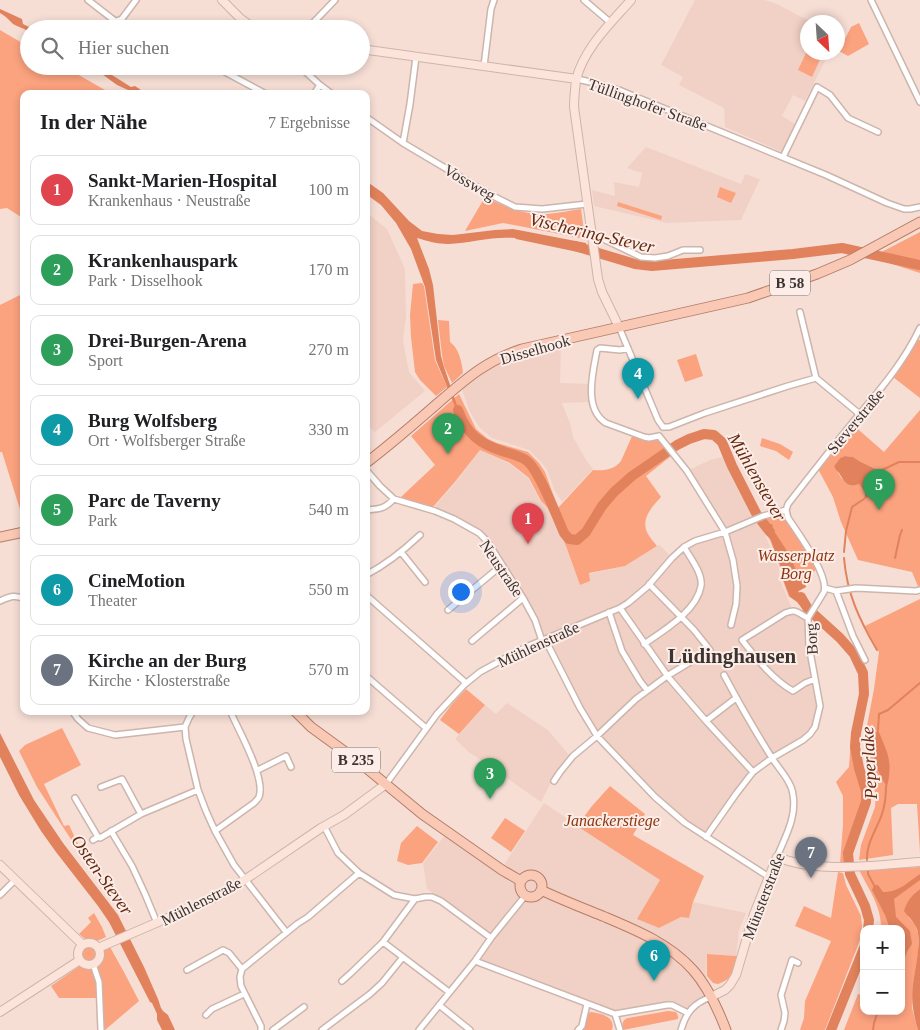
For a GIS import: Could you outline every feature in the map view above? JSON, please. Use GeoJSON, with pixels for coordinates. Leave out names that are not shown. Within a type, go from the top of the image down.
{"type":"FeatureCollection","features":[{"type":"Feature","properties":{"kind":"main road","name":"B 58"},"geometry":{"type":"LineString","coordinates":[[619,327],[748,298],[817,274],[850,260],[920,222]]}},
{"type":"Feature","properties":{"kind":"main road","name":"Disselhook"},"geometry":{"type":"LineString","coordinates":[[370,460],[477,370],[505,355],[619,327]]}},
{"type":"Feature","properties":{"kind":"main road"},"geometry":{"type":"LineString","coordinates":[[0,537],[20,533]]}},
{"type":"Feature","properties":{"kind":"main road","name":"B 235"},"geometry":{"type":"LineString","coordinates":[[299,715],[311,727],[359,762],[439,827],[502,870],[521,881],[527,876],[535,876],[541,883],[541,890],[631,928],[667,948],[692,969],[703,983],[717,1007],[726,1030]]}},
{"type":"Feature","properties":{"kind":"main road"},"geometry":{"type":"LineString","coordinates":[[521,881],[520,889],[525,896],[535,896],[541,890]]}},
{"type":"Feature","properties":{"kind":"street"},"geometry":{"type":"LineString","coordinates":[[88,0],[115,20]]}},
{"type":"Feature","properties":{"kind":"street"},"geometry":{"type":"LineString","coordinates":[[125,20],[136,0]]}},
{"type":"Feature","properties":{"kind":"street"},"geometry":{"type":"LineString","coordinates":[[222,0],[242,20]]}},
{"type":"Feature","properties":{"kind":"street"},"geometry":{"type":"LineString","coordinates":[[316,20],[335,0]]}},
{"type":"Feature","properties":{"kind":"street"},"geometry":{"type":"LineString","coordinates":[[484,66],[491,9],[494,0]]}},
{"type":"Feature","properties":{"kind":"street"},"geometry":{"type":"LineString","coordinates":[[584,0],[611,23]]}},
{"type":"Feature","properties":{"kind":"street"},"geometry":{"type":"LineString","coordinates":[[630,0],[588,52],[577,79],[574,107],[598,279],[658,420],[663,426],[669,427],[816,378]]}},
{"type":"Feature","properties":{"kind":"street"},"geometry":{"type":"LineString","coordinates":[[871,0],[920,102]]}},
{"type":"Feature","properties":{"kind":"street","name":"Tüllinghofer Straße"},"geometry":{"type":"LineString","coordinates":[[370,50],[577,79],[599,84],[619,90],[783,157],[887,203],[904,209],[920,207]]}},
{"type":"Feature","properties":{"kind":"street"},"geometry":{"type":"LineString","coordinates":[[403,143],[416,57]]}},
{"type":"Feature","properties":{"kind":"street"},"geometry":{"type":"LineString","coordinates":[[231,75],[259,90]]}},
{"type":"Feature","properties":{"kind":"street"},"geometry":{"type":"LineString","coordinates":[[309,75],[327,90]]}},
{"type":"Feature","properties":{"kind":"street"},"geometry":{"type":"LineString","coordinates":[[317,90],[320,85]]}},
{"type":"Feature","properties":{"kind":"street"},"geometry":{"type":"LineString","coordinates":[[783,157],[817,88],[830,95],[848,118],[878,132]]}},
{"type":"Feature","properties":{"kind":"street","name":"Vossweg"},"geometry":{"type":"LineString","coordinates":[[370,120],[403,143],[489,194],[515,206],[542,209],[587,204]]}},
{"type":"Feature","properties":{"kind":"street"},"geometry":{"type":"LineString","coordinates":[[592,239],[598,237],[641,257],[655,258],[668,256],[683,250],[700,250]]}},
{"type":"Feature","properties":{"kind":"street"},"geometry":{"type":"LineString","coordinates":[[800,312],[816,378],[859,415]]}},
{"type":"Feature","properties":{"kind":"street","name":"Steverstraße"},"geometry":{"type":"LineString","coordinates":[[786,510],[788,504],[891,377],[920,328]]}},
{"type":"Feature","properties":{"kind":"street"},"geometry":{"type":"LineString","coordinates":[[628,348],[620,350],[600,348],[597,350],[592,401],[597,414],[606,423],[644,437],[659,436]]}},
{"type":"Feature","properties":{"kind":"street"},"geometry":{"type":"LineString","coordinates":[[659,436],[663,426]]}},
{"type":"Feature","properties":{"kind":"street"},"geometry":{"type":"LineString","coordinates":[[659,436],[687,471],[725,532],[733,560],[737,586],[736,604],[731,625]]}},
{"type":"Feature","properties":{"kind":"street","name":"Neustraße"},"geometry":{"type":"LineString","coordinates":[[370,475],[394,499],[435,510],[478,533],[487,542],[523,598],[535,620],[542,641],[549,647],[580,708],[597,736],[655,797],[685,823],[769,876]]}},
{"type":"Feature","properties":{"kind":"street"},"geometry":{"type":"LineString","coordinates":[[370,510],[381,509],[394,499]]}},
{"type":"Feature","properties":{"kind":"street"},"geometry":{"type":"LineString","coordinates":[[786,510],[788,518],[820,568],[825,588],[836,591],[856,588],[920,590]]}},
{"type":"Feature","properties":{"kind":"street","name":"Mühlenstraße"},"geometry":{"type":"LineString","coordinates":[[98,948],[214,898],[344,815],[386,784],[445,705],[466,683],[480,672],[526,647],[620,608],[649,584],[684,546],[763,516],[786,510]]}},
{"type":"Feature","properties":{"kind":"street"},"geometry":{"type":"LineString","coordinates":[[370,573],[384,565],[420,535]]}},
{"type":"Feature","properties":{"kind":"street"},"geometry":{"type":"LineString","coordinates":[[644,644],[674,624],[681,617],[694,601],[701,585],[698,570],[684,546]]}},
{"type":"Feature","properties":{"kind":"street"},"geometry":{"type":"LineString","coordinates":[[401,552],[424,582]]}},
{"type":"Feature","properties":{"kind":"street"},"geometry":{"type":"LineString","coordinates":[[448,610],[502,565]]}},
{"type":"Feature","properties":{"kind":"street"},"geometry":{"type":"LineString","coordinates":[[554,782],[573,756],[646,690],[710,650],[694,630],[649,584]]}},
{"type":"Feature","properties":{"kind":"street","name":"Borg"},"geometry":{"type":"LineString","coordinates":[[706,837],[753,772],[772,758],[803,740],[816,727],[820,706],[809,646],[809,618],[825,588]]}},
{"type":"Feature","properties":{"kind":"street"},"geometry":{"type":"LineString","coordinates":[[836,591],[853,636],[865,660]]}},
{"type":"Feature","properties":{"kind":"street"},"geometry":{"type":"LineString","coordinates":[[0,601],[10,596],[20,597]]}},
{"type":"Feature","properties":{"kind":"street"},"geometry":{"type":"LineString","coordinates":[[472,642],[523,598]]}},
{"type":"Feature","properties":{"kind":"street"},"geometry":{"type":"LineString","coordinates":[[370,599],[466,683]]}},
{"type":"Feature","properties":{"kind":"street"},"geometry":{"type":"LineString","coordinates":[[620,608],[667,676],[706,722],[753,772]]}},
{"type":"Feature","properties":{"kind":"street"},"geometry":{"type":"LineString","coordinates":[[809,618],[796,611],[785,613],[742,640],[781,684],[793,691],[815,679]]}},
{"type":"Feature","properties":{"kind":"street"},"geometry":{"type":"LineString","coordinates":[[609,612],[622,651],[646,690]]}},
{"type":"Feature","properties":{"kind":"street","name":"Münsterstraße"},"geometry":{"type":"LineString","coordinates":[[711,997],[730,986],[736,975],[754,914],[791,821],[794,806],[794,794],[787,780],[736,698],[724,675]]}},
{"type":"Feature","properties":{"kind":"street"},"geometry":{"type":"LineString","coordinates":[[370,679],[426,728]]}},
{"type":"Feature","properties":{"kind":"street"},"geometry":{"type":"LineString","coordinates":[[706,722],[736,698]]}},
{"type":"Feature","properties":{"kind":"street"},"geometry":{"type":"LineString","coordinates":[[75,715],[88,728],[115,734],[185,727]]}},
{"type":"Feature","properties":{"kind":"street"},"geometry":{"type":"LineString","coordinates":[[190,715],[185,727],[189,757],[198,790],[215,831],[234,864],[286,932]]}},
{"type":"Feature","properties":{"kind":"street"},"geometry":{"type":"LineString","coordinates":[[215,831],[254,803],[259,797],[258,770],[232,715]]}},
{"type":"Feature","properties":{"kind":"street"},"geometry":{"type":"LineString","coordinates":[[258,770],[286,756],[291,767]]}},
{"type":"Feature","properties":{"kind":"street"},"geometry":{"type":"LineString","coordinates":[[101,787],[122,778],[141,814]]}},
{"type":"Feature","properties":{"kind":"street"},"geometry":{"type":"LineString","coordinates":[[75,798],[95,839],[100,838],[141,814],[198,790]]}},
{"type":"Feature","properties":{"kind":"street"},"geometry":{"type":"LineString","coordinates":[[324,826],[338,853],[359,873],[394,895],[415,899],[432,897],[441,901],[491,938]]}},
{"type":"Feature","properties":{"kind":"street"},"geometry":{"type":"LineString","coordinates":[[111,831],[132,866],[157,923]]}},
{"type":"Feature","properties":{"kind":"street"},"geometry":{"type":"LineString","coordinates":[[777,857],[808,864],[842,867],[920,862]]}},
{"type":"Feature","properties":{"kind":"street"},"geometry":{"type":"LineString","coordinates":[[0,865],[83,945]]}},
{"type":"Feature","properties":{"kind":"street"},"geometry":{"type":"LineString","coordinates":[[261,1030],[261,1026],[241,986],[240,977],[242,969],[286,932],[308,918],[359,873]]}},
{"type":"Feature","properties":{"kind":"street"},"geometry":{"type":"LineString","coordinates":[[0,895],[15,880]]}},
{"type":"Feature","properties":{"kind":"street"},"geometry":{"type":"LineString","coordinates":[[419,1030],[525,896]]}},
{"type":"Feature","properties":{"kind":"street"},"geometry":{"type":"LineString","coordinates":[[342,980],[384,942],[415,899]]}},
{"type":"Feature","properties":{"kind":"street"},"geometry":{"type":"LineString","coordinates":[[384,942],[449,992]]}},
{"type":"Feature","properties":{"kind":"street"},"geometry":{"type":"LineString","coordinates":[[94,944],[98,948],[99,958],[93,964],[87,965],[80,960],[78,955],[83,945],[94,944]]}},
{"type":"Feature","properties":{"kind":"street"},"geometry":{"type":"LineString","coordinates":[[187,970],[222,950],[229,953],[242,969]]}},
{"type":"Feature","properties":{"kind":"street"},"geometry":{"type":"LineString","coordinates":[[322,1030],[370,994],[382,983],[403,957]]}},
{"type":"Feature","properties":{"kind":"street"},"geometry":{"type":"LineString","coordinates":[[781,1030],[785,1013],[781,995],[793,957],[798,963]]}},
{"type":"Feature","properties":{"kind":"street"},"geometry":{"type":"LineString","coordinates":[[0,1012],[80,960]]}},
{"type":"Feature","properties":{"kind":"street"},"geometry":{"type":"LineString","coordinates":[[475,961],[616,1014],[667,1005],[672,1005],[688,1013]]}},
{"type":"Feature","properties":{"kind":"street"},"geometry":{"type":"LineString","coordinates":[[93,964],[99,982],[101,1030]]}},
{"type":"Feature","properties":{"kind":"street"},"geometry":{"type":"LineString","coordinates":[[206,1015],[212,1009],[244,994]]}},
{"type":"Feature","properties":{"kind":"street"},"geometry":{"type":"LineString","coordinates":[[681,1030],[688,1013],[697,1003],[711,997]]}},
{"type":"Feature","properties":{"kind":"street"},"geometry":{"type":"LineString","coordinates":[[578,1030],[582,1026],[587,1004]]}},
{"type":"Feature","properties":{"kind":"street"},"geometry":{"type":"LineString","coordinates":[[438,1005],[470,1030]]}},
{"type":"Feature","properties":{"kind":"street"},"geometry":{"type":"LineString","coordinates":[[273,1030],[304,1007]]}},
{"type":"Feature","properties":{"kind":"street"},"geometry":{"type":"LineString","coordinates":[[616,1014],[619,1030]]}},
{"type":"Feature","properties":{"kind":"shaded area"},"geometry":{"type":"Polygon","coordinates":[[[695,0],[765,0],[777,4],[800,16],[800,60],[826,60],[805,101],[793,95],[782,116],[795,124],[782,152],[725,127],[724,108],[679,85],[683,77],[661,65],[695,0]]]}},
{"type":"Feature","properties":{"kind":"shaded area"},"geometry":{"type":"Polygon","coordinates":[[[0,9],[22,19],[20,20],[20,27],[13,24],[0,13],[0,9]]]}},
{"type":"Feature","properties":{"kind":"shaded area"},"geometry":{"type":"Polygon","coordinates":[[[103,75],[112,75],[131,87],[135,86],[141,90],[128,90],[103,75]]]}},
{"type":"Feature","properties":{"kind":"shaded area"},"geometry":{"type":"Polygon","coordinates":[[[646,147],[741,184],[745,174],[760,179],[741,220],[667,223],[594,206],[592,190],[615,196],[614,182],[639,187],[642,173],[627,168],[646,147]]]}},
{"type":"Feature","properties":{"kind":"shaded area"},"geometry":{"type":"Polygon","coordinates":[[[370,184],[383,193],[409,221],[422,231],[453,235],[513,229],[586,243],[587,254],[515,238],[498,238],[448,244],[417,238],[433,285],[441,356],[461,421],[436,360],[425,287],[411,249],[396,223],[381,205],[370,197],[370,184]]]}},
{"type":"Feature","properties":{"kind":"shaded area"},"geometry":{"type":"Polygon","coordinates":[[[370,215],[387,229],[405,269],[406,316],[403,341],[409,372],[425,391],[375,432],[370,428],[370,215]]]}},
{"type":"Feature","properties":{"kind":"shaded area"},"geometry":{"type":"Polygon","coordinates":[[[561,344],[560,383],[591,384],[589,402],[562,403],[573,437],[593,469],[562,502],[554,489],[547,470],[529,450],[492,438],[480,428],[469,410],[461,387],[507,355],[561,344]]]}},
{"type":"Feature","properties":{"kind":"shaded area"},"geometry":{"type":"Polygon","coordinates":[[[480,450],[510,464],[529,479],[540,501],[551,511],[580,585],[590,581],[589,574],[625,566],[659,545],[672,558],[685,547],[725,532],[687,471],[710,460],[725,456],[756,521],[764,532],[779,569],[779,578],[791,606],[790,611],[808,619],[819,706],[814,727],[801,740],[752,772],[706,838],[683,822],[598,735],[550,647],[542,640],[536,619],[489,541],[433,508],[480,450]]]}},
{"type":"Feature","properties":{"kind":"shaded area"},"geometry":{"type":"Polygon","coordinates":[[[845,456],[853,457],[880,471],[880,486],[874,494],[864,499],[865,492],[859,484],[849,485],[835,469],[834,466],[840,458],[845,456]]]}},
{"type":"Feature","properties":{"kind":"shaded area"},"geometry":{"type":"Polygon","coordinates":[[[765,522],[773,525],[772,528],[803,580],[806,587],[798,591],[809,607],[806,612],[790,597],[771,540],[760,524],[765,522]]]}},
{"type":"Feature","properties":{"kind":"shaded area"},"geometry":{"type":"Polygon","coordinates":[[[507,703],[548,730],[570,756],[557,771],[541,802],[470,753],[455,739],[485,705],[496,714],[507,703]]]}},
{"type":"Feature","properties":{"kind":"shaded area","name":"Peperlake"},"geometry":{"type":"Polygon","coordinates":[[[878,730],[888,758],[890,770],[887,787],[875,764],[872,739],[878,730]]]}},
{"type":"Feature","properties":{"kind":"shaded area"},"geometry":{"type":"Polygon","coordinates":[[[0,733],[34,800],[63,843],[118,915],[144,967],[161,1008],[168,1015],[175,1030],[162,1030],[152,1003],[109,922],[41,831],[19,795],[0,757],[0,733]]]}},
{"type":"Feature","properties":{"kind":"shaded area"},"geometry":{"type":"Polygon","coordinates":[[[544,803],[661,881],[638,919],[659,928],[681,917],[689,918],[693,902],[746,913],[739,930],[736,956],[707,954],[706,987],[710,996],[689,1012],[672,1005],[616,1013],[477,961],[492,938],[427,889],[423,863],[446,834],[500,871],[544,803]]]}},
{"type":"Feature","properties":{"kind":"shaded area"},"geometry":{"type":"Polygon","coordinates":[[[920,874],[920,880],[894,899],[896,917],[904,925],[889,925],[872,890],[874,885],[878,885],[883,892],[893,891],[920,874]]]}},
{"type":"Feature","properties":{"kind":"shaded area"},"geometry":{"type":"Polygon","coordinates":[[[920,889],[920,1030],[918,1030],[912,996],[918,952],[918,933],[904,911],[910,898],[920,889]]]}},
{"type":"Feature","properties":{"kind":"shaded area"},"geometry":{"type":"Polygon","coordinates":[[[905,926],[910,931],[912,944],[905,957],[905,926]]]}},
{"type":"Feature","properties":{"kind":"green space"},"geometry":{"type":"Polygon","coordinates":[[[859,23],[869,44],[848,56],[845,54],[845,39],[851,27],[859,23]]]}},
{"type":"Feature","properties":{"kind":"green space"},"geometry":{"type":"Polygon","coordinates":[[[0,30],[20,42],[20,75],[79,75],[105,90],[20,90],[20,216],[7,208],[0,209],[0,30]]]}},
{"type":"Feature","properties":{"kind":"green space"},"geometry":{"type":"Polygon","coordinates":[[[803,60],[820,60],[812,77],[798,70],[803,60]]]}},
{"type":"Feature","properties":{"kind":"green space"},"geometry":{"type":"Polygon","coordinates":[[[720,187],[736,193],[731,203],[717,197],[720,187]]]}},
{"type":"Feature","properties":{"kind":"green space"},"geometry":{"type":"Polygon","coordinates":[[[485,197],[511,208],[537,214],[581,209],[585,239],[503,223],[465,231],[485,197]]]}},
{"type":"Feature","properties":{"kind":"green space"},"geometry":{"type":"Polygon","coordinates":[[[618,202],[662,216],[661,220],[617,206],[618,202]]]}},
{"type":"Feature","properties":{"kind":"green space"},"geometry":{"type":"Polygon","coordinates":[[[920,232],[920,273],[870,258],[920,232]]]}},
{"type":"Feature","properties":{"kind":"green space"},"geometry":{"type":"Polygon","coordinates":[[[422,283],[435,360],[447,387],[436,396],[420,380],[415,372],[410,315],[413,284],[422,283]]]}},
{"type":"Feature","properties":{"kind":"green space"},"geometry":{"type":"Polygon","coordinates":[[[20,295],[20,509],[2,452],[0,452],[0,305],[20,295]]]}},
{"type":"Feature","properties":{"kind":"green space"},"geometry":{"type":"Polygon","coordinates":[[[438,320],[449,321],[450,342],[458,352],[462,365],[463,373],[452,383],[444,366],[438,320]]]}},
{"type":"Feature","properties":{"kind":"green space"},"geometry":{"type":"Polygon","coordinates":[[[915,339],[920,340],[920,398],[893,377],[915,339]]]}},
{"type":"Feature","properties":{"kind":"green space"},"geometry":{"type":"Polygon","coordinates":[[[696,354],[703,376],[685,382],[677,360],[696,354]]]}},
{"type":"Feature","properties":{"kind":"green space"},"geometry":{"type":"Polygon","coordinates":[[[459,394],[476,429],[488,439],[497,443],[528,452],[539,463],[545,472],[558,508],[593,470],[608,469],[618,464],[633,434],[657,438],[667,450],[619,485],[600,505],[584,531],[568,544],[575,542],[585,534],[603,506],[617,491],[668,452],[671,456],[646,476],[661,497],[648,513],[645,522],[648,534],[657,546],[625,566],[589,573],[590,581],[580,585],[551,511],[541,501],[529,478],[510,463],[480,450],[432,508],[401,497],[435,465],[411,436],[459,394]]]}},
{"type":"Feature","properties":{"kind":"green space"},"geometry":{"type":"Polygon","coordinates":[[[920,410],[920,591],[912,572],[858,560],[841,522],[833,497],[817,467],[852,424],[884,452],[920,410]],[[845,456],[840,458],[834,466],[842,479],[859,484],[865,492],[864,498],[880,471],[853,457],[845,456]]]}},
{"type":"Feature","properties":{"kind":"green space"},"geometry":{"type":"Polygon","coordinates":[[[762,438],[780,444],[793,452],[789,460],[776,451],[760,446],[762,438]]]}},
{"type":"Feature","properties":{"kind":"green space","name":"Wasserplatz Borg"},"geometry":{"type":"Polygon","coordinates":[[[785,511],[819,568],[803,579],[806,587],[789,597],[770,540],[756,519],[785,511]]]}},
{"type":"Feature","properties":{"kind":"green space"},"geometry":{"type":"Polygon","coordinates":[[[920,599],[920,853],[917,804],[898,804],[891,808],[893,855],[859,860],[861,845],[875,807],[876,795],[867,765],[866,731],[879,652],[865,626],[920,599]]]}},
{"type":"Feature","properties":{"kind":"green space"},"geometry":{"type":"Polygon","coordinates":[[[466,689],[485,705],[459,734],[440,720],[466,689]]]}},
{"type":"Feature","properties":{"kind":"green space"},"geometry":{"type":"Polygon","coordinates":[[[62,728],[81,765],[44,784],[64,826],[69,825],[78,844],[74,844],[37,787],[19,751],[25,745],[62,728]]]}},
{"type":"Feature","properties":{"kind":"green space"},"geometry":{"type":"Polygon","coordinates":[[[851,739],[854,761],[863,790],[862,803],[845,853],[845,864],[840,864],[843,796],[836,782],[849,767],[851,739]]]}},
{"type":"Feature","properties":{"kind":"green space","name":"Janackerstiege"},"geometry":{"type":"Polygon","coordinates":[[[610,786],[645,814],[633,835],[704,876],[693,902],[689,918],[681,917],[659,928],[637,919],[660,880],[577,826],[610,786]]]}},
{"type":"Feature","properties":{"kind":"green space"},"geometry":{"type":"Polygon","coordinates":[[[505,818],[525,831],[511,852],[491,838],[505,818]]]}},
{"type":"Feature","properties":{"kind":"green space"},"geometry":{"type":"Polygon","coordinates":[[[417,826],[438,842],[422,863],[408,865],[397,861],[401,843],[417,826]]]}},
{"type":"Feature","properties":{"kind":"green space"},"geometry":{"type":"Polygon","coordinates":[[[920,867],[920,889],[915,893],[908,917],[915,924],[918,933],[918,953],[913,984],[912,1008],[918,1030],[844,1030],[858,994],[860,995],[860,1015],[905,1015],[905,925],[881,925],[877,905],[859,870],[920,867]]]}},
{"type":"Feature","properties":{"kind":"green space"},"geometry":{"type":"Polygon","coordinates":[[[838,872],[843,873],[846,885],[861,916],[860,940],[825,1030],[800,1030],[804,1018],[805,1001],[831,941],[795,926],[804,906],[831,918],[838,872]]]}},
{"type":"Feature","properties":{"kind":"green space"},"geometry":{"type":"Polygon","coordinates":[[[94,913],[106,937],[97,941],[91,941],[79,934],[91,922],[88,918],[94,913]]]}},
{"type":"Feature","properties":{"kind":"green space"},"geometry":{"type":"Polygon","coordinates":[[[89,946],[97,954],[89,962],[81,954],[89,946]]]}},
{"type":"Feature","properties":{"kind":"green space"},"geometry":{"type":"Polygon","coordinates":[[[110,947],[139,1001],[105,1030],[101,1030],[100,998],[59,998],[51,986],[81,965],[90,967],[97,965],[103,955],[103,951],[110,947]]]}},
{"type":"Feature","properties":{"kind":"green space"},"geometry":{"type":"Polygon","coordinates":[[[707,954],[738,957],[734,970],[727,980],[718,984],[713,983],[707,976],[707,954]]]}},
{"type":"Feature","properties":{"kind":"green space"},"geometry":{"type":"Polygon","coordinates":[[[668,1011],[676,1012],[678,1019],[623,1030],[623,1022],[628,1018],[668,1011]]]}},
{"type":"Feature","properties":{"kind":"green space"},"geometry":{"type":"Polygon","coordinates":[[[590,1012],[607,1016],[612,1022],[612,1030],[584,1030],[587,1016],[590,1012]]]}},
{"type":"Feature","properties":{"kind":"waterway","name":"Vischering-Stever"},"geometry":{"type":"LineString","coordinates":[[575,246],[635,264],[652,266],[842,248],[920,265]]}},
{"type":"Feature","properties":{"kind":"waterway","name":"Mühlenstever"},"geometry":{"type":"LineString","coordinates":[[458,410],[470,432],[482,442],[488,446],[516,455],[532,466],[564,533],[569,539],[577,540],[586,532],[602,506],[632,476],[677,445],[704,434],[714,435],[722,442],[757,515],[770,532]]}},
{"type":"Feature","properties":{"kind":"waterway"},"geometry":{"type":"LineString","coordinates":[[880,471],[899,462],[920,462]]}},
{"type":"Feature","properties":{"kind":"waterway"},"geometry":{"type":"LineString","coordinates":[[844,552],[846,531],[852,507],[864,499]]}},
{"type":"Feature","properties":{"kind":"waterway"},"geometry":{"type":"LineString","coordinates":[[895,558],[902,530]]}},
{"type":"Feature","properties":{"kind":"waterway"},"geometry":{"type":"LineString","coordinates":[[844,558],[851,595],[877,650]]}},
{"type":"Feature","properties":{"kind":"waterway","name":"Mühlenstever"},"geometry":{"type":"LineString","coordinates":[[801,597],[808,609],[840,638],[854,654],[863,673],[864,694],[855,747],[866,791],[866,802],[848,853],[850,874],[865,906],[868,925]]}},
{"type":"Feature","properties":{"kind":"waterway","name":"Peperlake"},"geometry":{"type":"LineString","coordinates":[[878,730],[879,714],[888,710],[920,683]]}},
{"type":"Feature","properties":{"kind":"waterway","name":"Peperlake"},"geometry":{"type":"LineString","coordinates":[[867,860],[870,842],[883,811],[886,786]]}},
{"type":"Feature","properties":{"kind":"waterway"},"geometry":{"type":"LineString","coordinates":[[868,869],[868,874],[875,887]]}},
{"type":"Feature","properties":{"kind":"waterway","name":"Mühlenstever"},"geometry":{"type":"LineString","coordinates":[[831,1030],[860,958]]}},
{"type":"Feature","properties":{"kind":"waterway"},"geometry":{"type":"LineString","coordinates":[[873,1030],[877,1015]]}},
{"type":"Feature","properties":{"kind":"place","name":"Burg Wolfsberg"},"geometry":{"type":"Point","coordinates":[638,399]}},
{"type":"Feature","properties":{"kind":"place","name":"Krankenhauspark"},"geometry":{"type":"Point","coordinates":[448,454]}},
{"type":"Feature","properties":{"kind":"place","name":"Parc de Taverny"},"geometry":{"type":"Point","coordinates":[879,510]}},
{"type":"Feature","properties":{"kind":"place","name":"Sankt-Marien-Hospital"},"geometry":{"type":"Point","coordinates":[528,544]}},
{"type":"Feature","properties":{"kind":"place","name":"Drei-Burgen-Arena"},"geometry":{"type":"Point","coordinates":[490,799]}},
{"type":"Feature","properties":{"kind":"place","name":"Kirche an der Burg"},"geometry":{"type":"Point","coordinates":[811,878]}},
{"type":"Feature","properties":{"kind":"place","name":"CineMotion"},"geometry":{"type":"Point","coordinates":[654,981]}},
{"type":"Feature","properties":{"kind":"district","name":"Lüdinghausen"},"geometry":{"type":"Point","coordinates":[732,656]}},
{"type":"Feature","properties":{"kind":"water label","name":"Osten-Stever"},"geometry":{"type":"Point","coordinates":[102,875]}}]}
